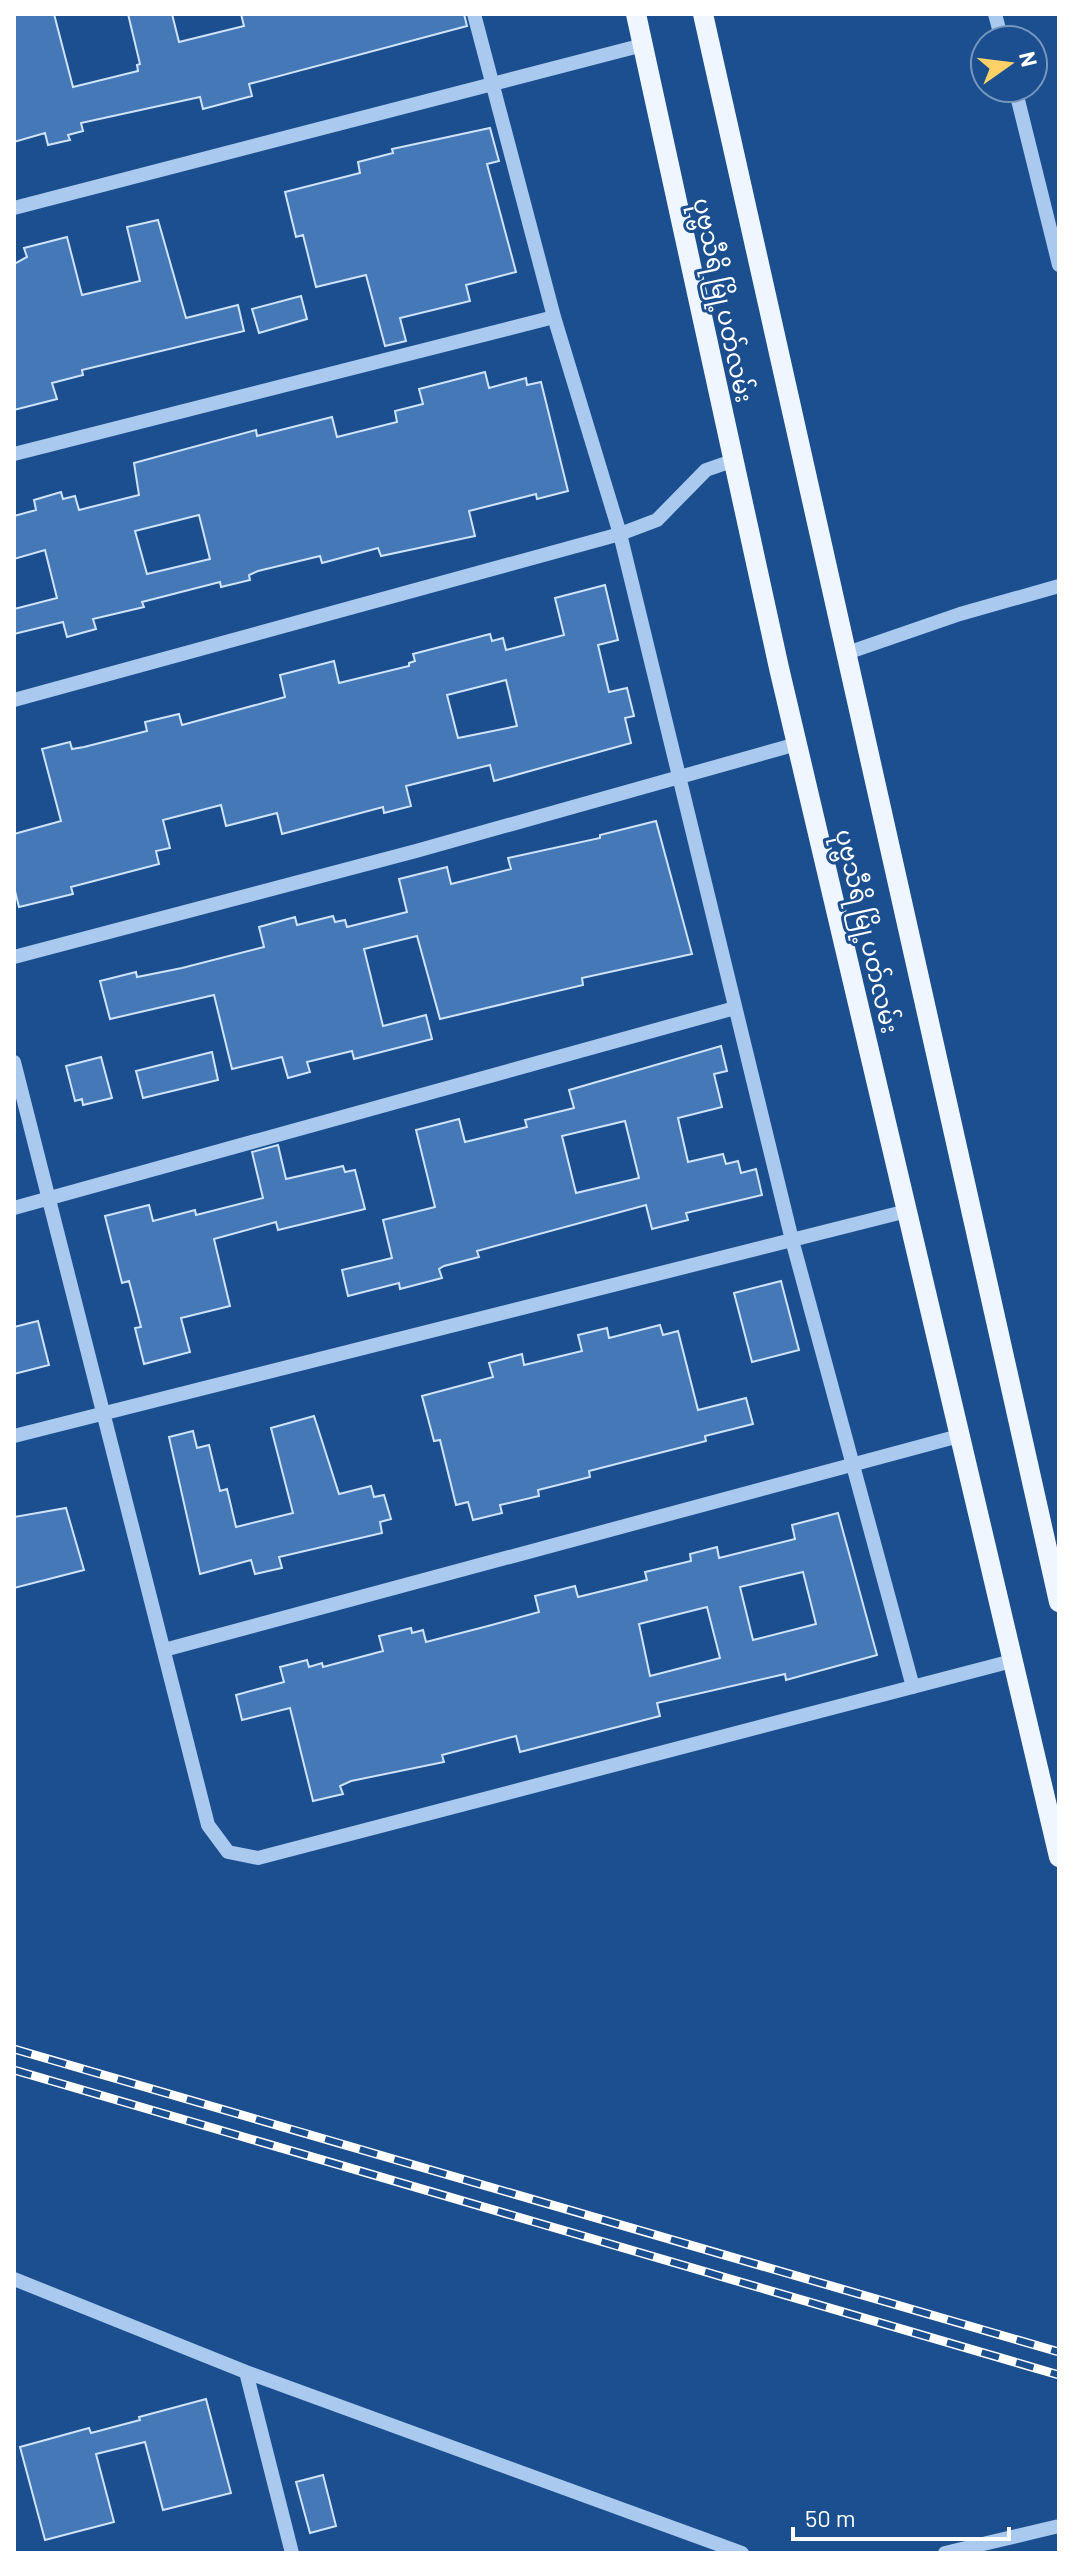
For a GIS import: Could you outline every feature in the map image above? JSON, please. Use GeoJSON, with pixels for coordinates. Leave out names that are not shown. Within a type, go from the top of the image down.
{"type":"FeatureCollection","features":[{"type":"Feature","properties":{"kind":"main road","name":"ပုဗ္ဗသီရိ မြို့ပတ်လမ်း"},"geometry":{"type":"LineString","coordinates":[[636,14],[732,461],[1059,1857]]}},
{"type":"Feature","properties":{"kind":"main road","name":"ပုဗ္ဗသီရိ မြို့ပတ်လမ်း"},"geometry":{"type":"LineString","coordinates":[[703,14],[844,654],[1059,1602]]}},
{"type":"Feature","properties":{"kind":"street"},"geometry":{"type":"LineString","coordinates":[[474,14],[554,317],[620,534],[792,1240],[913,1687]]}},
{"type":"Feature","properties":{"kind":"street"},"geometry":{"type":"LineString","coordinates":[[14,208],[643,45]]}},
{"type":"Feature","properties":{"kind":"street"},"geometry":{"type":"LineString","coordinates":[[1019,104],[1059,265]]}},
{"type":"Feature","properties":{"kind":"street"},"geometry":{"type":"LineString","coordinates":[[14,454],[554,317]]}},
{"type":"Feature","properties":{"kind":"street"},"geometry":{"type":"LineString","coordinates":[[14,700],[620,534],[657,520],[706,470],[732,461]]}},
{"type":"Feature","properties":{"kind":"street"},"geometry":{"type":"LineString","coordinates":[[844,654],[960,614],[1059,586]]}},
{"type":"Feature","properties":{"kind":"street"},"geometry":{"type":"LineString","coordinates":[[14,957],[416,851],[797,744]]}},
{"type":"Feature","properties":{"kind":"street"},"geometry":{"type":"LineString","coordinates":[[14,1208],[735,1008]]}},
{"type":"Feature","properties":{"kind":"street"},"geometry":{"type":"LineString","coordinates":[[14,1062],[46,1199],[208,1825],[228,1852],[244,1858],[258,1858],[1012,1661]]}},
{"type":"Feature","properties":{"kind":"street"},"geometry":{"type":"LineString","coordinates":[[14,1436],[907,1211]]}},
{"type":"Feature","properties":{"kind":"street"},"geometry":{"type":"LineString","coordinates":[[164,1650],[959,1436]]}},
{"type":"Feature","properties":{"kind":"street"},"geometry":{"type":"LineString","coordinates":[[14,2279],[246,2372],[742,2553]]}},
{"type":"Feature","properties":{"kind":"street"},"geometry":{"type":"LineString","coordinates":[[246,2372],[292,2553]]}},
{"type":"Feature","properties":{"kind":"street"},"geometry":{"type":"LineString","coordinates":[[945,2553],[1059,2526]]}},
{"type":"Feature","properties":{"kind":"building"},"geometry":{"type":"Polygon","coordinates":[[[14,14],[54,14],[73,87],[138,71],[137,65],[140,64],[128,14],[172,14],[179,42],[244,26],[241,14],[464,14],[467,26],[249,84],[252,96],[203,109],[200,97],[81,123],[83,131],[68,135],[70,140],[48,145],[45,133],[14,142],[14,14]]]}},
{"type":"Feature","properties":{"kind":"building"},"geometry":{"type":"Polygon","coordinates":[[[490,128],[499,161],[487,164],[516,272],[466,285],[470,301],[400,318],[406,341],[385,346],[366,275],[316,287],[303,235],[296,237],[285,192],[360,173],[358,162],[393,153],[392,149],[490,128]]]}},
{"type":"Feature","properties":{"kind":"building"},"geometry":{"type":"Polygon","coordinates":[[[158,220],[186,318],[238,305],[244,331],[82,370],[83,375],[52,383],[57,399],[14,410],[14,264],[27,257],[24,248],[67,237],[82,295],[140,281],[127,227],[158,220]]]}},
{"type":"Feature","properties":{"kind":"building"},"geometry":{"type":"Polygon","coordinates":[[[301,296],[307,319],[259,333],[252,309],[301,296]]]}},
{"type":"Feature","properties":{"kind":"building"},"geometry":{"type":"Polygon","coordinates":[[[485,372],[489,388],[526,378],[527,385],[541,382],[568,491],[537,499],[536,494],[469,511],[475,536],[381,556],[378,548],[322,563],[320,556],[258,571],[249,575],[250,580],[221,587],[220,582],[142,602],[144,607],[93,619],[96,629],[67,637],[63,622],[14,634],[14,609],[57,598],[45,550],[14,559],[14,516],[36,510],[34,500],[61,492],[63,499],[75,496],[79,510],[139,495],[134,463],[256,430],[257,436],[332,417],[337,437],[397,422],[395,411],[423,404],[419,389],[485,372]],[[199,515],[135,531],[147,574],[210,559],[199,515]]]}},
{"type":"Feature","properties":{"kind":"building"},"geometry":{"type":"Polygon","coordinates":[[[605,585],[618,640],[598,645],[609,692],[627,688],[634,716],[625,718],[631,743],[494,781],[490,765],[406,786],[411,806],[384,813],[383,807],[282,834],[277,813],[226,826],[221,805],[163,820],[170,848],[156,851],[159,864],[71,887],[73,894],[19,907],[14,887],[14,834],[61,821],[42,749],[70,742],[72,749],[84,747],[147,731],[145,722],[179,714],[182,725],[285,697],[280,675],[334,661],[339,683],[409,666],[415,661],[413,654],[490,634],[492,641],[503,638],[506,650],[564,635],[555,598],[605,585]],[[506,680],[447,695],[458,738],[517,726],[506,680]]]}},
{"type":"Feature","properties":{"kind":"building"},"geometry":{"type":"Polygon","coordinates":[[[656,821],[692,954],[582,978],[583,985],[440,1019],[417,936],[364,949],[383,1026],[426,1015],[432,1039],[354,1059],[352,1051],[307,1062],[310,1072],[288,1078],[282,1057],[232,1069],[214,995],[110,1019],[100,981],[136,972],[137,977],[182,968],[264,947],[259,927],[295,917],[297,925],[333,916],[335,922],[345,920],[347,927],[407,912],[399,879],[447,867],[451,884],[511,869],[508,858],[600,838],[600,835],[656,821]]]}},
{"type":"Feature","properties":{"kind":"building"},"geometry":{"type":"Polygon","coordinates":[[[721,1046],[727,1071],[714,1074],[722,1107],[678,1118],[688,1162],[723,1154],[726,1164],[738,1161],[741,1173],[756,1169],[762,1195],[686,1213],[688,1220],[652,1229],[646,1205],[477,1251],[479,1257],[439,1269],[442,1278],[400,1289],[399,1283],[348,1296],[342,1270],[392,1258],[383,1220],[435,1207],[416,1130],[459,1119],[465,1142],[527,1127],[525,1120],[574,1108],[569,1090],[721,1046]],[[625,1121],[562,1136],[576,1193],[639,1178],[625,1121]]]}},
{"type":"Feature","properties":{"kind":"building"},"geometry":{"type":"Polygon","coordinates":[[[212,1052],[218,1080],[143,1098],[136,1071],[212,1052]]]}},
{"type":"Feature","properties":{"kind":"building"},"geometry":{"type":"Polygon","coordinates":[[[101,1057],[112,1098],[83,1105],[82,1099],[75,1101],[66,1066],[101,1057]]]}},
{"type":"Feature","properties":{"kind":"building"},"geometry":{"type":"Polygon","coordinates":[[[278,1145],[286,1179],[343,1166],[345,1172],[355,1170],[365,1209],[278,1230],[276,1222],[214,1239],[230,1306],[181,1318],[190,1352],[144,1364],[135,1328],[141,1327],[129,1281],[122,1283],[105,1216],[149,1205],[153,1221],[195,1210],[196,1215],[263,1198],[252,1152],[278,1145]]]}},
{"type":"Feature","properties":{"kind":"building"},"geometry":{"type":"Polygon","coordinates":[[[781,1281],[799,1350],[752,1362],[734,1293],[781,1281]]]}},
{"type":"Feature","properties":{"kind":"building"},"geometry":{"type":"Polygon","coordinates":[[[38,1321],[49,1365],[14,1374],[14,1327],[38,1321]]]}},
{"type":"Feature","properties":{"kind":"building"},"geometry":{"type":"Polygon","coordinates":[[[660,1325],[663,1335],[678,1331],[698,1410],[746,1398],[753,1424],[705,1436],[706,1441],[589,1471],[590,1477],[538,1490],[539,1496],[500,1505],[502,1513],[473,1520],[468,1502],[456,1505],[440,1440],[434,1441],[422,1396],[493,1377],[489,1363],[522,1354],[524,1365],[582,1351],[578,1335],[607,1328],[609,1338],[660,1325]]]}},
{"type":"Feature","properties":{"kind":"building"},"geometry":{"type":"Polygon","coordinates":[[[314,1416],[339,1494],[371,1486],[374,1497],[384,1495],[391,1519],[380,1522],[382,1533],[279,1557],[282,1568],[255,1574],[251,1560],[200,1574],[169,1437],[193,1431],[197,1448],[209,1445],[220,1491],[227,1489],[236,1527],[293,1513],[271,1428],[314,1416]]]}},
{"type":"Feature","properties":{"kind":"building"},"geometry":{"type":"Polygon","coordinates":[[[66,1508],[84,1570],[14,1588],[14,1517],[66,1508]]]}},
{"type":"Feature","properties":{"kind":"building"},"geometry":{"type":"Polygon","coordinates":[[[838,1513],[877,1655],[786,1680],[785,1674],[657,1703],[660,1716],[520,1752],[516,1736],[442,1755],[444,1762],[351,1781],[340,1786],[343,1794],[313,1801],[290,1708],[242,1720],[236,1695],[284,1682],[280,1667],[307,1660],[309,1667],[322,1663],[323,1667],[383,1651],[379,1636],[411,1628],[412,1633],[423,1630],[426,1642],[539,1612],[535,1596],[575,1586],[578,1597],[647,1580],[645,1572],[691,1561],[690,1554],[717,1547],[719,1558],[795,1539],[792,1525],[838,1513]],[[803,1572],[740,1587],[753,1640],[816,1624],[803,1572]],[[707,1607],[639,1624],[650,1676],[720,1658],[707,1607]]]}},
{"type":"Feature","properties":{"kind":"building"},"geometry":{"type":"Polygon","coordinates":[[[206,2399],[231,2493],[163,2510],[145,2442],[96,2454],[114,2522],[45,2540],[20,2447],[89,2428],[91,2433],[206,2399]]]}},
{"type":"Feature","properties":{"kind":"building"},"geometry":{"type":"Polygon","coordinates":[[[323,2475],[336,2526],[310,2533],[296,2482],[323,2475]]]}},
{"type":"Feature","properties":{"kind":"railway"},"geometry":{"type":"LineString","coordinates":[[14,2049],[1059,2352]]}},
{"type":"Feature","properties":{"kind":"railway"},"geometry":{"type":"LineString","coordinates":[[14,2070],[1059,2375]]}}]}
